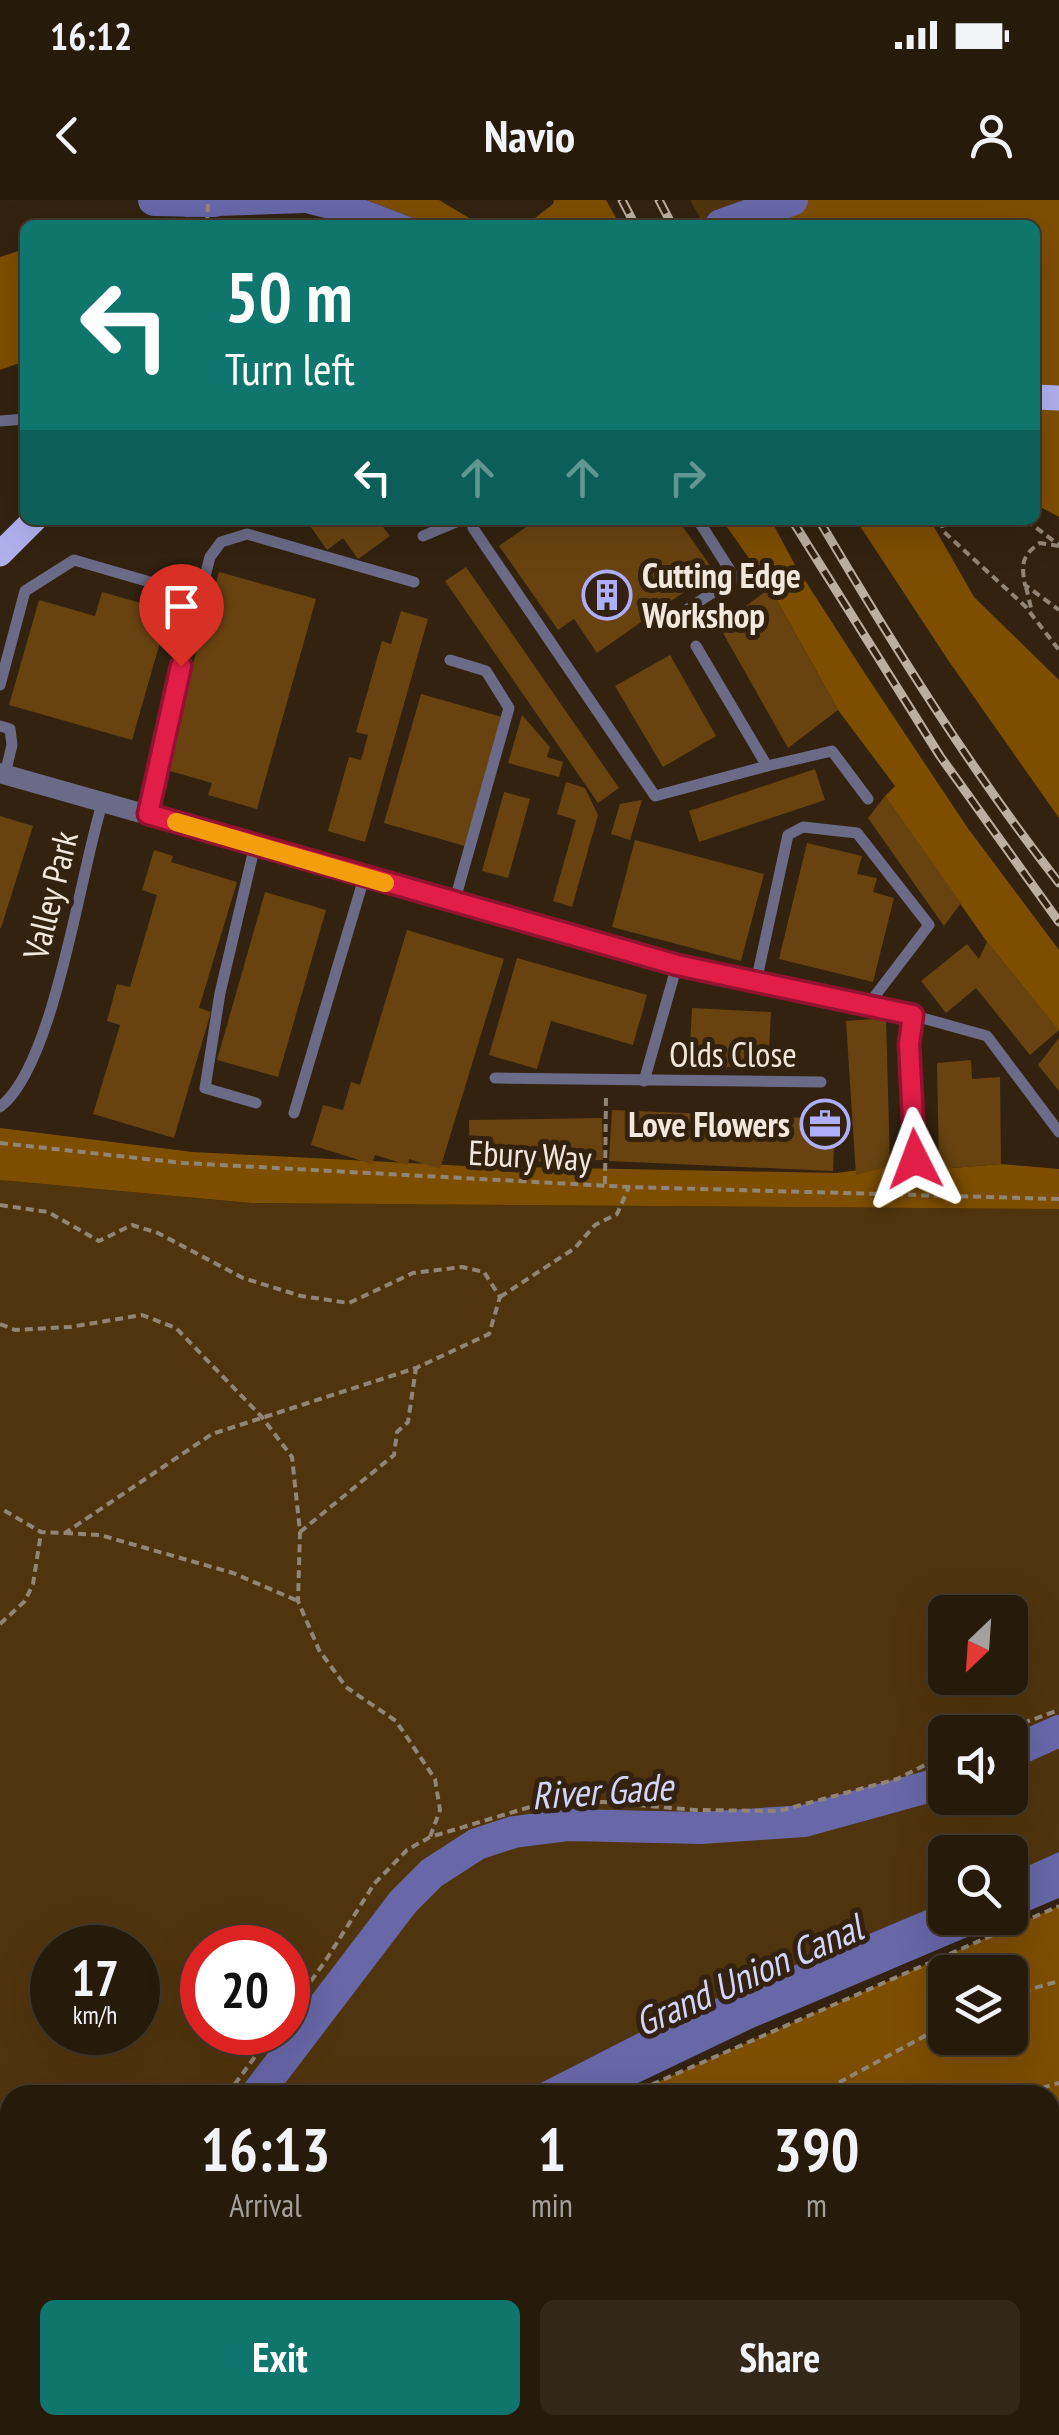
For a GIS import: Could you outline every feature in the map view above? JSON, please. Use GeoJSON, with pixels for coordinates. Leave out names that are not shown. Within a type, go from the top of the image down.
{"type":"FeatureCollection","features":[{"type":"Feature","properties":{"kind":"main road"},"geometry":{"type":"LineString","coordinates":[[0,554],[29,525]]}},
{"type":"Feature","properties":{"kind":"street"},"geometry":{"type":"LineString","coordinates":[[2,774],[677,965],[830,998]]}},
{"type":"Feature","properties":{"kind":"lane"},"geometry":{"type":"LineString","coordinates":[[423,536],[449,525]]}},
{"type":"Feature","properties":{"kind":"lane"},"geometry":{"type":"LineString","coordinates":[[473,525],[655,796],[832,751],[868,799]]}},
{"type":"Feature","properties":{"kind":"lane"},"geometry":{"type":"LineString","coordinates":[[663,625],[735,578],[701,525]]}},
{"type":"Feature","properties":{"kind":"lane"},"geometry":{"type":"LineString","coordinates":[[148,814],[200,593],[210,557],[221,542],[246,534],[414,582]]}},
{"type":"Feature","properties":{"kind":"lane"},"geometry":{"type":"LineString","coordinates":[[0,685],[25,591],[74,560],[174,589]]}},
{"type":"Feature","properties":{"kind":"lane"},"geometry":{"type":"LineString","coordinates":[[696,646],[767,766]]}},
{"type":"Feature","properties":{"kind":"lane"},"geometry":{"type":"LineString","coordinates":[[450,660],[486,671],[509,708],[454,903]]}},
{"type":"Feature","properties":{"kind":"lane"},"geometry":{"type":"LineString","coordinates":[[0,726],[10,729],[12,736],[2,774]]}},
{"type":"Feature","properties":{"kind":"lane","name":"Valley Park"},"geometry":{"type":"LineString","coordinates":[[0,1107],[13,1096],[41,1034],[70,942],[92,834],[103,801]]}},
{"type":"Feature","properties":{"kind":"lane"},"geometry":{"type":"LineString","coordinates":[[756,982],[788,835],[804,827],[857,832],[929,924],[868,1005]]}},
{"type":"Feature","properties":{"kind":"lane"},"geometry":{"type":"LineString","coordinates":[[255,845],[220,993],[204,1088],[256,1103]]}},
{"type":"Feature","properties":{"kind":"lane"},"geometry":{"type":"LineString","coordinates":[[294,1114],[364,878]]}},
{"type":"Feature","properties":{"kind":"lane","name":"Olds Close"},"geometry":{"type":"LineString","coordinates":[[644,1081],[677,965]]}},
{"type":"Feature","properties":{"kind":"lane"},"geometry":{"type":"LineString","coordinates":[[830,998],[988,1036],[1059,1132]]}},
{"type":"Feature","properties":{"kind":"lane"},"geometry":{"type":"LineString","coordinates":[[913,1015],[909,1044],[915,1159]]}},
{"type":"Feature","properties":{"kind":"lane","name":"Olds Close"},"geometry":{"type":"LineString","coordinates":[[495,1078],[821,1082]]}},
{"type":"Feature","properties":{"kind":"path"},"geometry":{"type":"LineString","coordinates":[[942,525],[954,543],[1034,617],[1059,650]]}},
{"type":"Feature","properties":{"kind":"path"},"geometry":{"type":"LineString","coordinates":[[1032,525],[1059,546]]}},
{"type":"Feature","properties":{"kind":"path"},"geometry":{"type":"LineString","coordinates":[[1034,617],[1022,565],[1028,551],[1040,542],[1059,546]]}},
{"type":"Feature","properties":{"kind":"path"},"geometry":{"type":"LineString","coordinates":[[1025,585],[1059,610]]}},
{"type":"Feature","properties":{"kind":"path"},"geometry":{"type":"LineString","coordinates":[[605,1184],[606,1080]]}},
{"type":"Feature","properties":{"kind":"path","name":"Ebury Way"},"geometry":{"type":"LineString","coordinates":[[0,1143],[183,1164],[630,1187],[1059,1199]]}},
{"type":"Feature","properties":{"kind":"path"},"geometry":{"type":"LineString","coordinates":[[66,1532],[212,1434],[416,1368],[489,1334],[499,1300],[574,1248],[595,1225],[618,1214],[630,1187]]}},
{"type":"Feature","properties":{"kind":"path"},"geometry":{"type":"LineString","coordinates":[[0,1205],[48,1212],[99,1241],[132,1225],[158,1233],[242,1278],[301,1296],[350,1304],[412,1273],[462,1268],[484,1272],[499,1300]]}},
{"type":"Feature","properties":{"kind":"path"},"geometry":{"type":"LineString","coordinates":[[0,1324],[16,1330],[142,1314],[176,1328],[261,1416],[292,1457],[300,1532],[298,1601],[318,1650],[346,1688],[396,1721],[435,1779],[440,1810],[430,1837]]}},
{"type":"Feature","properties":{"kind":"path"},"geometry":{"type":"LineString","coordinates":[[300,1532],[394,1455],[397,1432],[408,1422],[416,1368]]}},
{"type":"Feature","properties":{"kind":"path"},"geometry":{"type":"LineString","coordinates":[[0,1508],[41,1532],[100,1535],[233,1573],[298,1601]]}},
{"type":"Feature","properties":{"kind":"path"},"geometry":{"type":"LineString","coordinates":[[0,1624],[25,1601],[33,1584],[41,1532]]}},
{"type":"Feature","properties":{"kind":"path"},"geometry":{"type":"LineString","coordinates":[[1028,1721],[1059,1710]]}},
{"type":"Feature","properties":{"kind":"path"},"geometry":{"type":"LineString","coordinates":[[310,1982],[374,1884],[407,1850],[430,1837],[543,1803],[603,1802],[695,1810],[778,1811],[897,1779],[928,1763]]}},
{"type":"Feature","properties":{"kind":"path"},"geometry":{"type":"LineString","coordinates":[[651,2085],[1059,1906]]}},
{"type":"Feature","properties":{"kind":"path"},"geometry":{"type":"LineString","coordinates":[[1028,1990],[1059,1982]]}},
{"type":"Feature","properties":{"kind":"path"},"geometry":{"type":"LineString","coordinates":[[835,2085],[928,2035]]}},
{"type":"Feature","properties":{"kind":"path"},"geometry":{"type":"LineString","coordinates":[[234,2085],[256,2055]]}},
{"type":"Feature","properties":{"kind":"shaded area"},"geometry":{"type":"Polygon","coordinates":[[[173,200],[366,200],[419,220],[332,220],[305,213],[185,217],[173,200]]]}},
{"type":"Feature","properties":{"kind":"shaded area"},"geometry":{"type":"Polygon","coordinates":[[[366,200],[439,200],[473,220],[419,220],[366,200]]]}},
{"type":"Feature","properties":{"kind":"shaded area"},"geometry":{"type":"Polygon","coordinates":[[[554,200],[606,200],[617,220],[532,220],[554,200]]]}},
{"type":"Feature","properties":{"kind":"shaded area"},"geometry":{"type":"Polygon","coordinates":[[[690,200],[792,200],[735,220],[701,220],[690,200]]]}},
{"type":"Feature","properties":{"kind":"shaded area"},"geometry":{"type":"Polygon","coordinates":[[[792,200],[1059,200],[1059,517],[1040,507],[1040,220],[735,220],[792,200]]]}},
{"type":"Feature","properties":{"kind":"shaded area"},"geometry":{"type":"Polygon","coordinates":[[[20,251],[20,363],[0,370],[0,257],[20,251]]]}},
{"type":"Feature","properties":{"kind":"shaded area"},"geometry":{"type":"Polygon","coordinates":[[[726,525],[774,525],[795,565],[967,827],[1059,950],[1059,1031],[987,942],[885,796],[895,786],[838,710],[770,588],[726,525]]]}},
{"type":"Feature","properties":{"kind":"shaded area"},"geometry":{"type":"Polygon","coordinates":[[[859,525],[933,525],[974,597],[1059,680],[1059,818],[859,525]]]}},
{"type":"Feature","properties":{"kind":"shaded area"},"geometry":{"type":"Polygon","coordinates":[[[0,1128],[193,1152],[467,1166],[836,1173],[890,1166],[939,1169],[1001,1164],[1059,1169],[1059,1209],[251,1203],[0,1180],[0,1128]]]}},
{"type":"Feature","properties":{"kind":"shaded area"},"geometry":{"type":"Polygon","coordinates":[[[0,1180],[251,1203],[1059,1209],[1059,1853],[1028,1866],[1028,1835],[928,1835],[928,1909],[660,2022],[537,2085],[0,2085],[0,1180]]]}},
{"type":"Feature","properties":{"kind":"shaded area"},"geometry":{"type":"Polygon","coordinates":[[[1059,1852],[1059,1898],[1028,1911],[1028,1866],[1059,1852]]]}},
{"type":"Feature","properties":{"kind":"shaded area"},"geometry":{"type":"Polygon","coordinates":[[[1059,1906],[1059,2085],[651,2085],[928,1963],[928,2055],[1028,2055],[1028,1955],[947,1955],[993,1935],[1028,1935],[1028,1920],[1059,1906]]]}},
{"type":"Feature","properties":{"kind":"shaded area"},"geometry":{"type":"Polygon","coordinates":[[[928,1909],[928,1935],[972,1935],[753,2028],[634,2085],[537,2085],[660,2022],[928,1909]]]}},
{"type":"Feature","properties":{"kind":"building"},"geometry":{"type":"Polygon","coordinates":[[[310,525],[382,525],[390,536],[358,559],[343,538],[327,550],[310,525]]]}},
{"type":"Feature","properties":{"kind":"building","name":"Cutting Edge Workshop"},"geometry":{"type":"Polygon","coordinates":[[[529,525],[682,525],[714,571],[597,653],[574,619],[558,630],[499,546],[529,525]]]}},
{"type":"Feature","properties":{"kind":"building"},"geometry":{"type":"Polygon","coordinates":[[[466,567],[619,788],[598,803],[445,581],[466,567]]]}},
{"type":"Feature","properties":{"kind":"building"},"geometry":{"type":"Polygon","coordinates":[[[219,572],[316,599],[257,809],[208,795],[212,783],[163,769],[219,572]]]}},
{"type":"Feature","properties":{"kind":"building"},"geometry":{"type":"Polygon","coordinates":[[[770,588],[838,710],[788,748],[719,626],[770,588]]]}},
{"type":"Feature","properties":{"kind":"building"},"geometry":{"type":"Polygon","coordinates":[[[102,592],[169,611],[132,740],[9,705],[39,600],[95,616],[102,592]]]}},
{"type":"Feature","properties":{"kind":"building"},"geometry":{"type":"Polygon","coordinates":[[[401,611],[428,619],[365,842],[328,831],[349,757],[361,760],[368,735],[356,732],[382,641],[391,644],[401,611]]]}},
{"type":"Feature","properties":{"kind":"building"},"geometry":{"type":"Polygon","coordinates":[[[670,655],[716,736],[663,767],[615,686],[670,655]]]}},
{"type":"Feature","properties":{"kind":"building"},"geometry":{"type":"Polygon","coordinates":[[[421,694],[502,717],[465,846],[384,823],[421,694]]]}},
{"type":"Feature","properties":{"kind":"building"},"geometry":{"type":"Polygon","coordinates":[[[522,715],[550,747],[547,757],[563,762],[559,777],[508,763],[522,715]]]}},
{"type":"Feature","properties":{"kind":"building"},"geometry":{"type":"Polygon","coordinates":[[[815,769],[825,800],[699,842],[689,811],[815,769]]]}},
{"type":"Feature","properties":{"kind":"building"},"geometry":{"type":"Polygon","coordinates":[[[566,782],[585,788],[598,815],[572,907],[553,901],[576,820],[557,814],[566,782]]]}},
{"type":"Feature","properties":{"kind":"building"},"geometry":{"type":"Polygon","coordinates":[[[504,792],[530,799],[508,878],[482,871],[504,792]]]}},
{"type":"Feature","properties":{"kind":"building"},"geometry":{"type":"Polygon","coordinates":[[[885,796],[961,903],[944,926],[868,818],[885,796]]]}},
{"type":"Feature","properties":{"kind":"building"},"geometry":{"type":"Polygon","coordinates":[[[642,800],[630,840],[611,834],[620,804],[642,800]]]}},
{"type":"Feature","properties":{"kind":"building"},"geometry":{"type":"Polygon","coordinates":[[[0,816],[33,826],[1,928],[0,928],[0,816]]]}},
{"type":"Feature","properties":{"kind":"building"},"geometry":{"type":"Polygon","coordinates":[[[635,840],[764,874],[741,961],[612,927],[635,840]]]}},
{"type":"Feature","properties":{"kind":"building"},"geometry":{"type":"Polygon","coordinates":[[[807,843],[862,856],[857,874],[877,878],[873,892],[894,898],[873,982],[779,959],[807,843]]]}},
{"type":"Feature","properties":{"kind":"building"},"geometry":{"type":"Polygon","coordinates":[[[154,850],[173,856],[171,862],[237,882],[199,1008],[211,1012],[174,1138],[93,1114],[120,1025],[107,1021],[117,984],[130,987],[157,895],[142,890],[154,850]]]}},
{"type":"Feature","properties":{"kind":"building"},"geometry":{"type":"Polygon","coordinates":[[[265,892],[326,910],[278,1077],[217,1060],[265,892]]]}},
{"type":"Feature","properties":{"kind":"building"},"geometry":{"type":"Polygon","coordinates":[[[407,930],[504,959],[440,1169],[409,1159],[408,1165],[375,1155],[372,1164],[311,1145],[323,1105],[343,1110],[351,1082],[360,1085],[407,930]]]}},
{"type":"Feature","properties":{"kind":"building"},"geometry":{"type":"Polygon","coordinates":[[[987,942],[1059,1030],[1030,1055],[976,988],[946,1013],[921,981],[967,944],[979,959],[987,942]]]}},
{"type":"Feature","properties":{"kind":"building"},"geometry":{"type":"Polygon","coordinates":[[[517,958],[647,995],[633,1045],[551,1021],[537,1069],[489,1055],[517,958]]]}},
{"type":"Feature","properties":{"kind":"building"},"geometry":{"type":"Polygon","coordinates":[[[692,1008],[771,1012],[768,1069],[689,1065],[692,1008]]]}},
{"type":"Feature","properties":{"kind":"building"},"geometry":{"type":"Polygon","coordinates":[[[886,1018],[890,1166],[856,1175],[846,1021],[886,1018]]]}},
{"type":"Feature","properties":{"kind":"building"},"geometry":{"type":"Polygon","coordinates":[[[1059,1038],[1059,1091],[1038,1065],[1059,1038]]]}},
{"type":"Feature","properties":{"kind":"building"},"geometry":{"type":"Polygon","coordinates":[[[971,1060],[972,1079],[1000,1077],[1001,1164],[939,1169],[937,1063],[971,1060]]]}},
{"type":"Feature","properties":{"kind":"building"},"geometry":{"type":"Polygon","coordinates":[[[612,1110],[835,1119],[833,1171],[609,1161],[612,1110]]]}},
{"type":"Feature","properties":{"kind":"building"},"geometry":{"type":"Polygon","coordinates":[[[602,1118],[603,1160],[470,1163],[469,1120],[602,1118]]]}},
{"type":"Feature","properties":{"kind":"waterway"},"geometry":{"type":"LineString","coordinates":[[154,200],[214,201]]}},
{"type":"Feature","properties":{"kind":"waterway"},"geometry":{"type":"LineString","coordinates":[[735,220],[792,200]]}},
{"type":"Feature","properties":{"kind":"waterway","name":"River Gade"},"geometry":{"type":"LineString","coordinates":[[1028,1745],[1059,1731]]}},
{"type":"Feature","properties":{"kind":"waterway","name":"River Gade"},"geometry":{"type":"LineString","coordinates":[[264,2085],[403,1902],[432,1873],[477,1844],[514,1832],[569,1825],[701,1828],[804,1821],[928,1787]]}},
{"type":"Feature","properties":{"kind":"railway"},"geometry":{"type":"LineString","coordinates":[[622,200],[632,220]]}},
{"type":"Feature","properties":{"kind":"railway"},"geometry":{"type":"LineString","coordinates":[[659,200],[669,220]]}},
{"type":"Feature","properties":{"kind":"railway"},"geometry":{"type":"LineString","coordinates":[[795,525],[940,756],[1059,922]]}},
{"type":"Feature","properties":{"kind":"railway"},"geometry":{"type":"LineString","coordinates":[[822,525],[933,706],[1059,883]]}},
{"type":"Feature","properties":{"kind":"slow traffic"},"geometry":{"type":"LineString","coordinates":[[176,822],[385,883]]}},
{"type":"Feature","properties":{"kind":"place","name":"Cutting Edge Workshop"},"geometry":{"type":"Point","coordinates":[607,595]}},
{"type":"Feature","properties":{"kind":"place","name":"Love Flowers"},"geometry":{"type":"Point","coordinates":[825,1124]}},
{"type":"Feature","properties":{"kind":"route"},"geometry":{"type":"LineString","coordinates":[[181,666],[148,814],[677,965],[913,1015],[909,1044],[915,1159]]}},
{"type":"Feature","properties":{"kind":"water label","name":"Grand Union Canal"},"geometry":{"type":"Point","coordinates":[748,1974]}}]}
